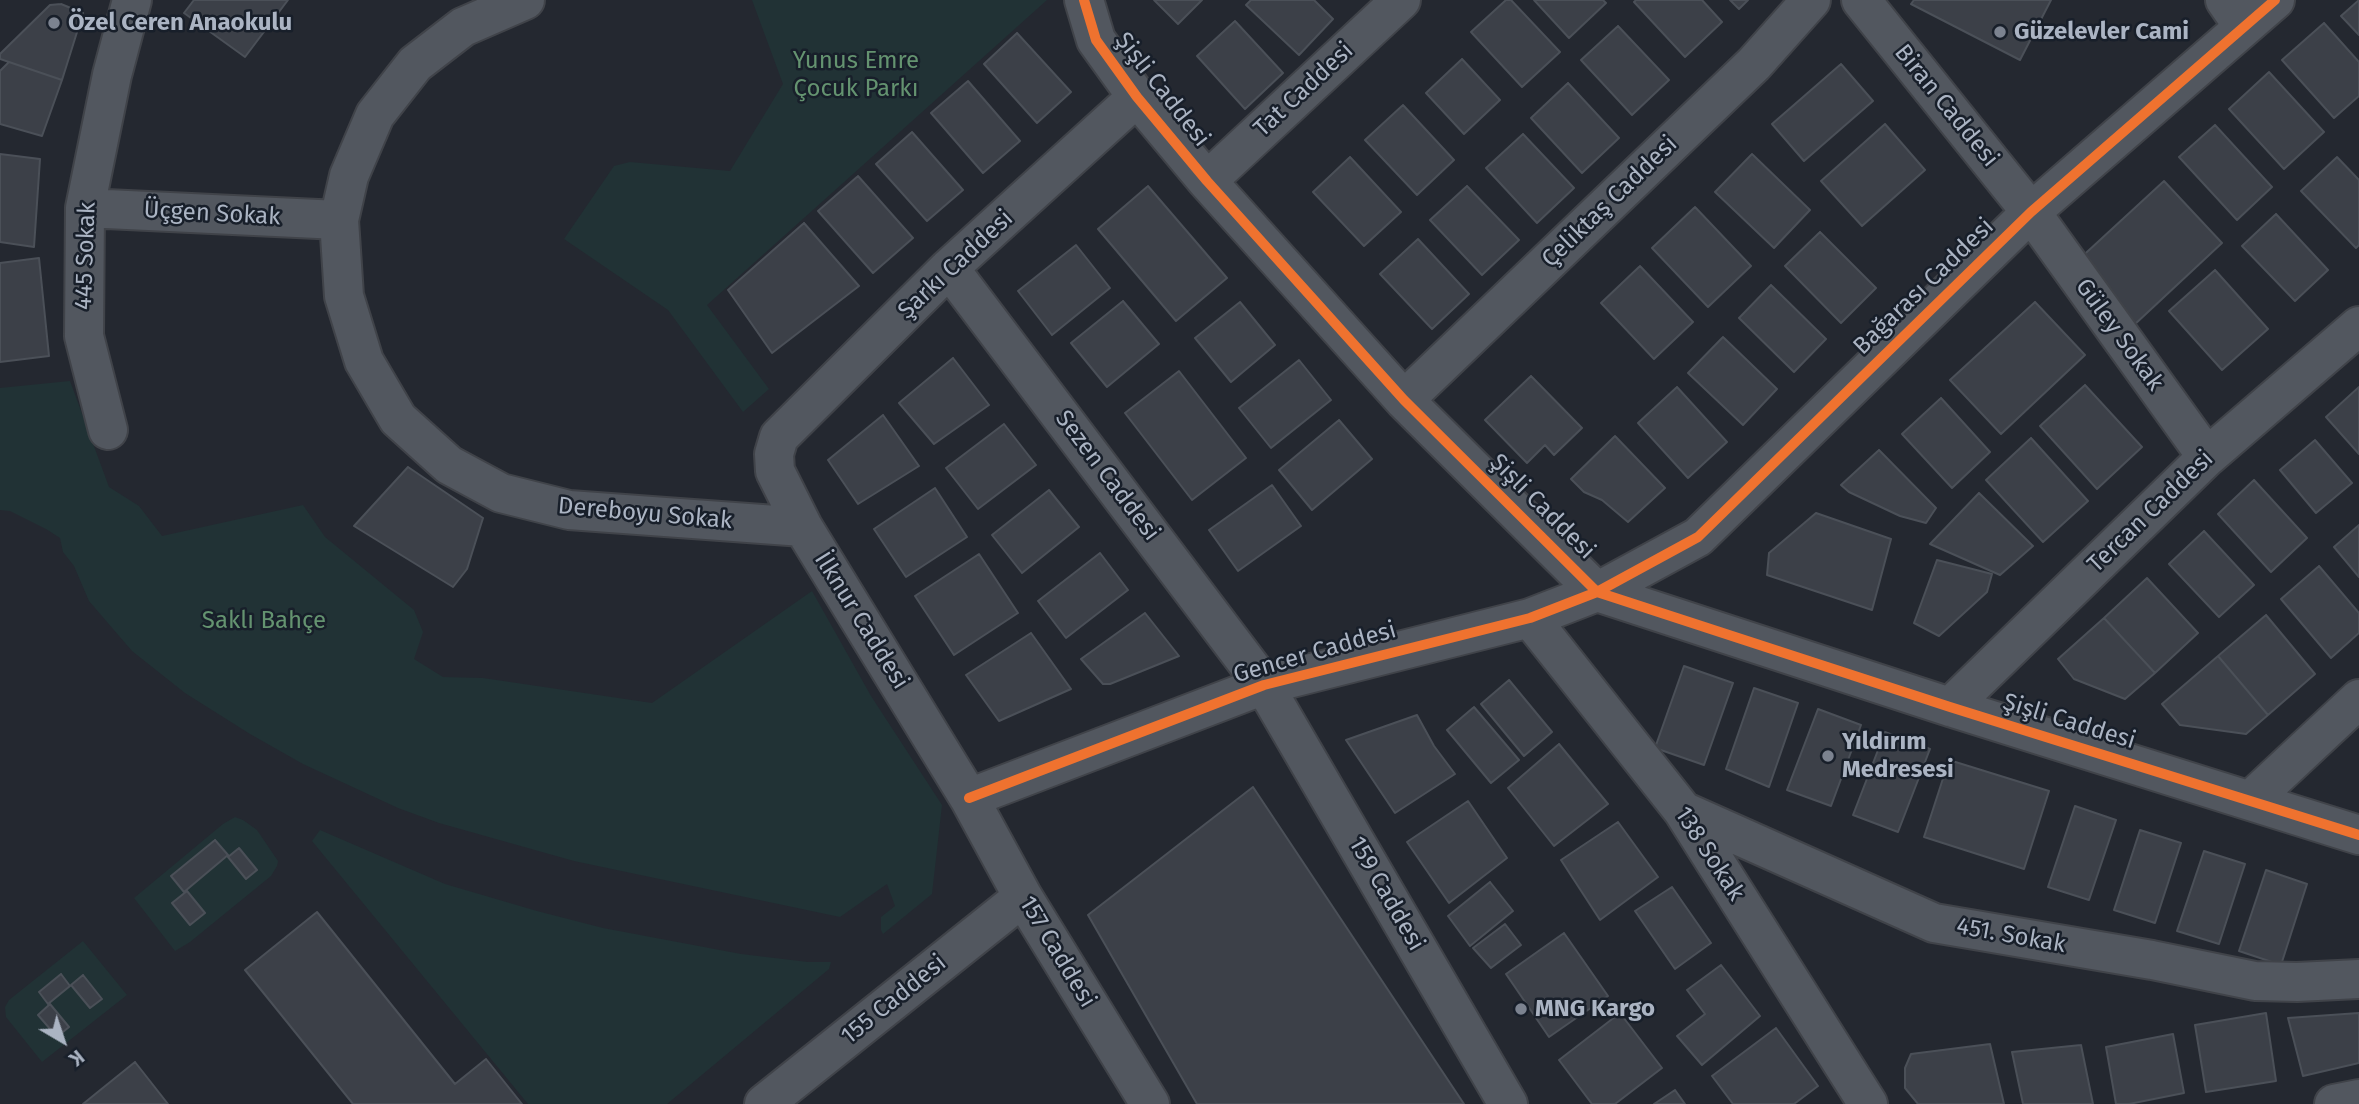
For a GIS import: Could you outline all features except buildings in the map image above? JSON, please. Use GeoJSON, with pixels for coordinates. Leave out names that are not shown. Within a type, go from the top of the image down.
{"type":"FeatureCollection","features":[{"type":"Feature","properties":{"kind":"street","name":"445 Sokak"},"geometry":{"type":"LineString","coordinates":[[108,430],[84,336],[85,208],[112,75],[132,0]]}},
{"type":"Feature","properties":{"kind":"street","name":"Dereboyu Sokak"},"geometry":{"type":"LineString","coordinates":[[525,0],[463,27],[415,64],[375,115],[349,176],[339,220],[344,296],[363,361],[398,419],[449,465],[501,493],[569,510],[803,527]]}},
{"type":"Feature","properties":{"kind":"street","name":"Şişli Caddesi"},"geometry":{"type":"LineString","coordinates":[[1084,0],[1096,40],[1137,97],[1207,181],[1404,400],[1597,592],[1950,707],[2359,835]]}},
{"type":"Feature","properties":{"kind":"street","name":"Tat Caddesi"},"geometry":{"type":"LineString","coordinates":[[1207,181],[1401,0]]}},
{"type":"Feature","properties":{"kind":"street","name":"Çeliktaş Caddesi"},"geometry":{"type":"LineString","coordinates":[[1404,400],[1754,64],[1811,0]]}},
{"type":"Feature","properties":{"kind":"street","name":"Biran Caddesi"},"geometry":{"type":"LineString","coordinates":[[1861,0],[2031,212]]}},
{"type":"Feature","properties":{"kind":"street","name":"Bağarası Caddesi"},"geometry":{"type":"LineString","coordinates":[[1597,592],[1698,537],[2234,13],[2275,0]]}},
{"type":"Feature","properties":{"kind":"street","name":"Şarkı Caddesi"},"geometry":{"type":"LineString","coordinates":[[779,438],[949,268],[1137,97]]}},
{"type":"Feature","properties":{"kind":"street","name":"Üçgen Sokak"},"geometry":{"type":"LineString","coordinates":[[85,208],[339,220]]}},
{"type":"Feature","properties":{"kind":"street","name":"Güley Sokak"},"geometry":{"type":"LineString","coordinates":[[2031,212],[2207,457]]}},
{"type":"Feature","properties":{"kind":"street","name":"Sezen Caddesi"},"geometry":{"type":"LineString","coordinates":[[949,268],[1264,685]]}},
{"type":"Feature","properties":{"kind":"street","name":"Tercan Caddesi"},"geometry":{"type":"LineString","coordinates":[[1950,707],[2207,457],[2359,326]]}},
{"type":"Feature","properties":{"kind":"street","name":"İlknur Caddesi"},"geometry":{"type":"LineString","coordinates":[[779,438],[774,454],[775,471],[803,527],[970,798]]}},
{"type":"Feature","properties":{"kind":"street","name":"Gencer Caddesi"},"geometry":{"type":"LineString","coordinates":[[970,798],[1264,685],[1530,618],[1597,592]]}},
{"type":"Feature","properties":{"kind":"street","name":"138 Sokak"},"geometry":{"type":"LineString","coordinates":[[1530,618],[1683,811],[1868,1104]]}},
{"type":"Feature","properties":{"kind":"street","name":"159 Caddesi"},"geometry":{"type":"LineString","coordinates":[[1264,685],[1508,1104]]}},
{"type":"Feature","properties":{"kind":"street"},"geometry":{"type":"LineString","coordinates":[[2251,800],[2359,699]]}},
{"type":"Feature","properties":{"kind":"street","name":"157 Caddesi"},"geometry":{"type":"LineString","coordinates":[[970,798],[1023,897],[1150,1104]]}},
{"type":"Feature","properties":{"kind":"street","name":"451. Sokak"},"geometry":{"type":"LineString","coordinates":[[1683,811],[1934,923],[2152,960],[2255,981],[2359,979]]}},
{"type":"Feature","properties":{"kind":"street","name":"155 Caddesi"},"geometry":{"type":"LineString","coordinates":[[764,1104],[1023,897]]}},
{"type":"Feature","properties":{"kind":"street"},"geometry":{"type":"LineString","coordinates":[[2334,1104],[2359,1099]]}},
{"type":"Feature","properties":{"kind":"green space","name":"Yunus Emre Çocuk Parkı"},"geometry":{"type":"Polygon","coordinates":[[[752,0],[1047,0],[707,305],[769,389],[743,412],[668,310],[564,239],[614,166],[630,162],[730,171],[783,84],[752,0]]]}},
{"type":"Feature","properties":{"kind":"green space","name":"Saklı Bahçe"},"geometry":{"type":"Polygon","coordinates":[[[70,381],[109,487],[139,506],[162,536],[303,505],[325,537],[414,610],[423,632],[414,659],[443,677],[483,678],[652,703],[812,591],[871,696],[942,805],[932,894],[883,934],[881,917],[895,906],[887,884],[840,917],[574,861],[439,823],[398,808],[303,764],[250,734],[185,693],[132,651],[89,601],[74,566],[63,552],[60,538],[10,511],[0,510],[0,388],[70,381]]]}},
{"type":"Feature","properties":{"kind":"green space"},"geometry":{"type":"Polygon","coordinates":[[[235,817],[257,830],[278,861],[277,866],[271,876],[190,942],[175,951],[134,898],[235,817]]]}},
{"type":"Feature","properties":{"kind":"green space"},"geometry":{"type":"Polygon","coordinates":[[[320,830],[445,884],[537,911],[603,928],[741,954],[831,962],[829,969],[667,1104],[528,1104],[312,841],[320,830]]]}},
{"type":"Feature","properties":{"kind":"green space"},"geometry":{"type":"Polygon","coordinates":[[[83,941],[127,995],[42,1062],[6,1017],[5,1007],[9,1000],[83,941]]]}},
{"type":"Feature","properties":{"kind":"cycle path"},"geometry":{"type":"LineString","coordinates":[[1084,0],[1096,40],[1137,97],[1207,181],[1404,400],[1597,592],[1950,707],[2359,835]]}},
{"type":"Feature","properties":{"kind":"cycle path"},"geometry":{"type":"LineString","coordinates":[[969,798],[1264,685],[1530,618],[1597,592],[1698,537],[2031,212],[2275,0]]}},
{"type":"Feature","properties":{"kind":"place","name":"Özel Ceren Anaokulu"},"geometry":{"type":"Point","coordinates":[54,23]}},
{"type":"Feature","properties":{"kind":"place","name":"Güzelevler Cami"},"geometry":{"type":"Point","coordinates":[2000,32]}},
{"type":"Feature","properties":{"kind":"place","name":"Yıldırım Medresesi"},"geometry":{"type":"Point","coordinates":[1828,756]}},
{"type":"Feature","properties":{"kind":"place","name":"MNG Kargo"},"geometry":{"type":"Point","coordinates":[1521,1009]}}]}
